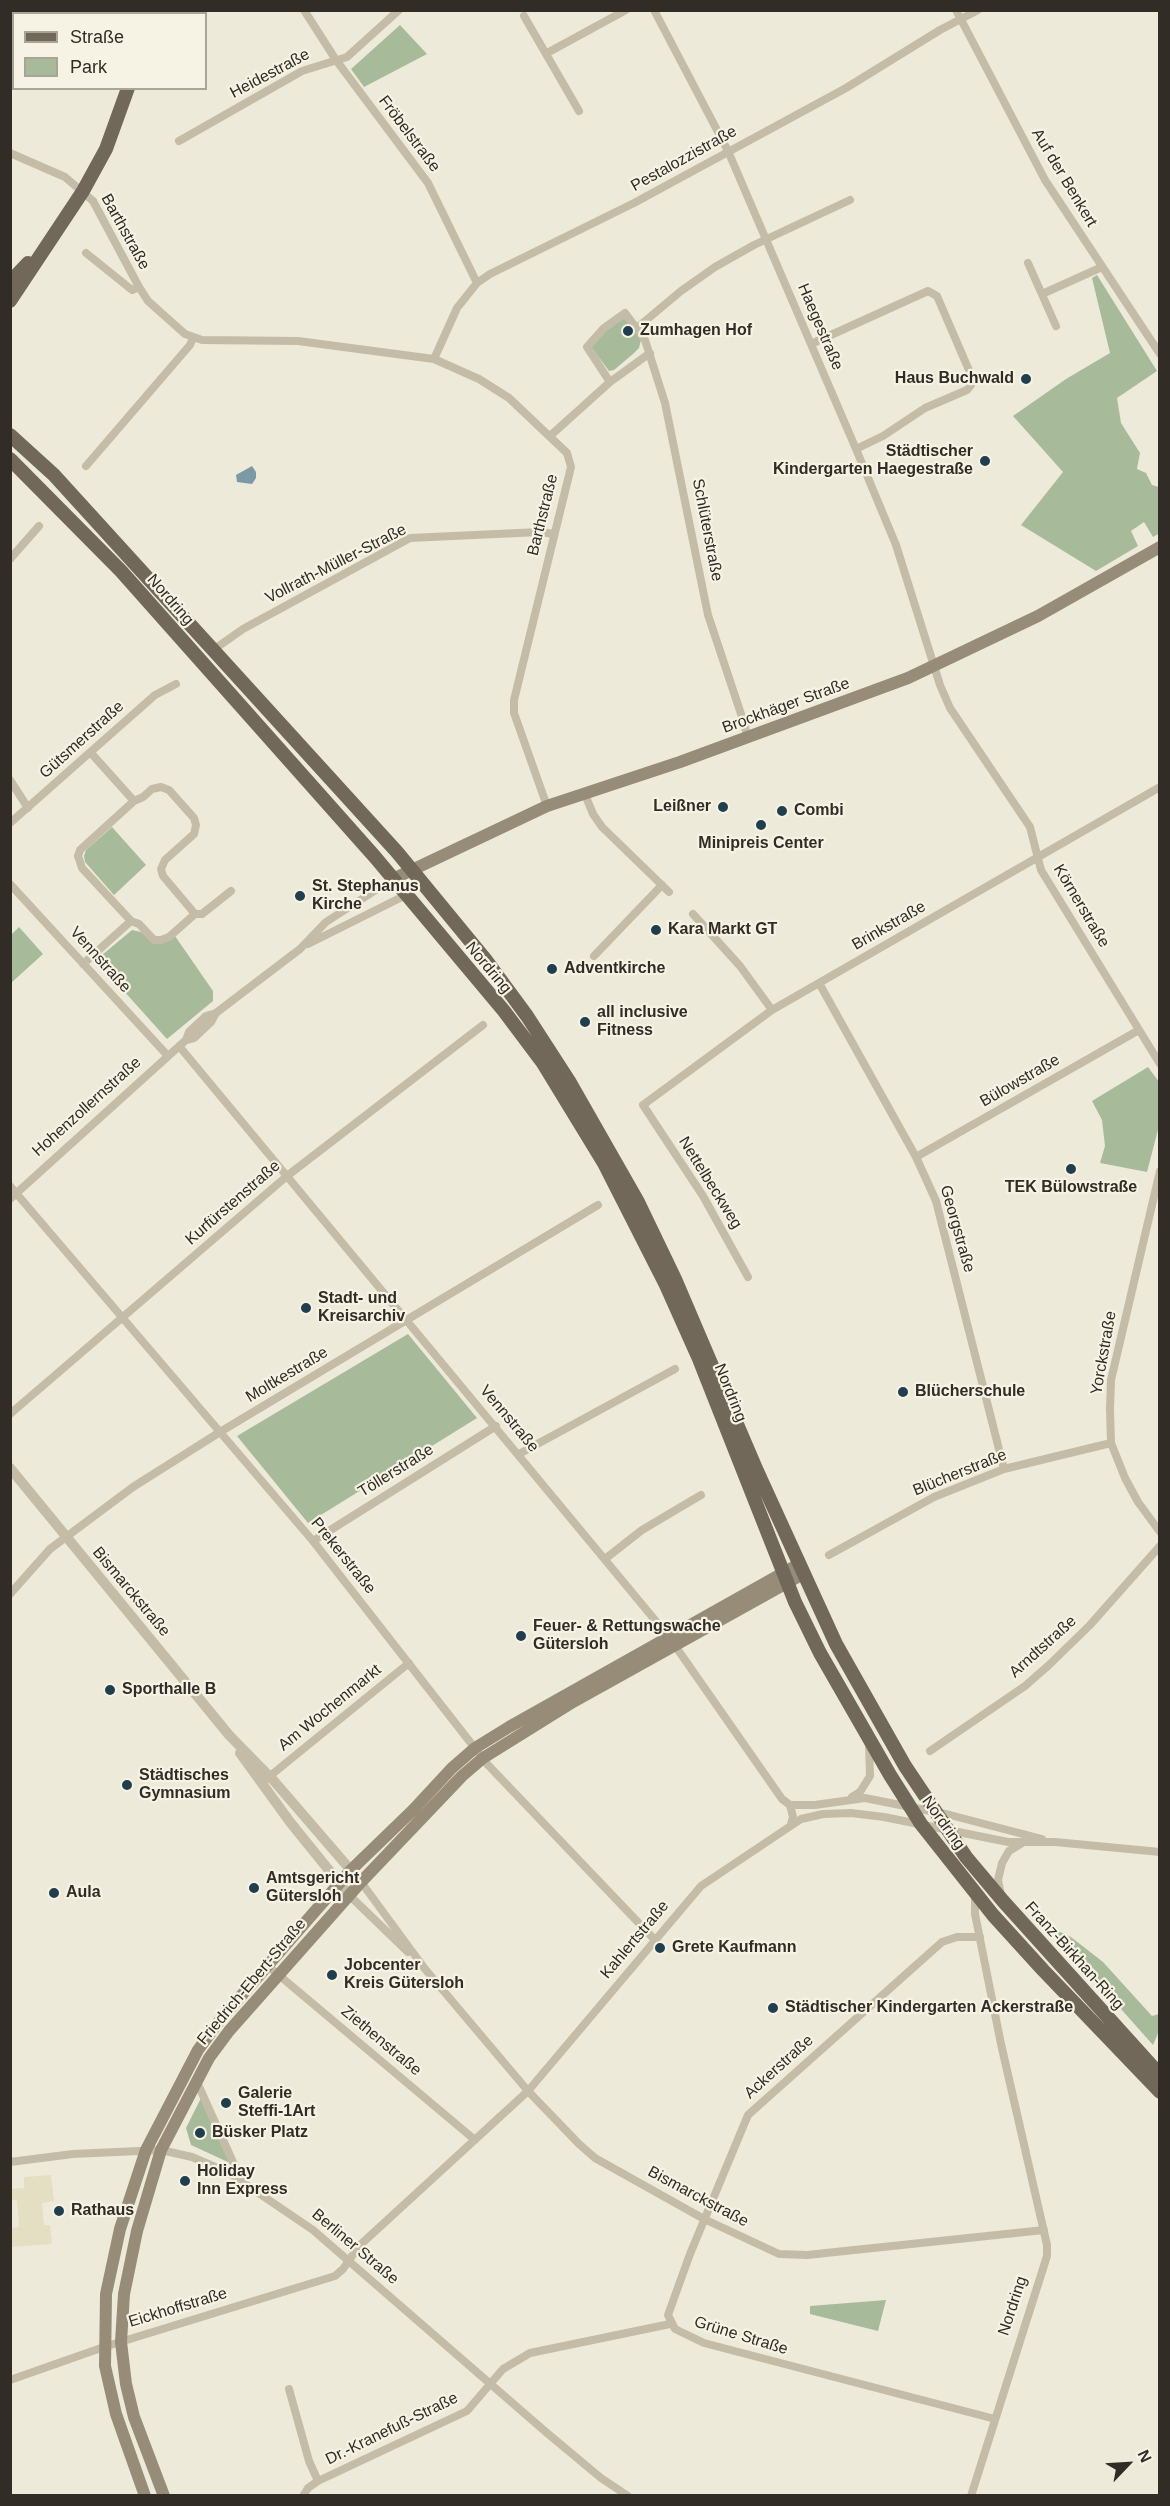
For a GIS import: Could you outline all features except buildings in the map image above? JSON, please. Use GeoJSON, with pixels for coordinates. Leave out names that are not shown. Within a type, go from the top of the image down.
{"type":"FeatureCollection","features":[{"type":"Feature","properties":{"kind":"main road"},"geometry":{"type":"LineString","coordinates":[[10,301],[83,191],[106,149],[127,90]]}},
{"type":"Feature","properties":{"kind":"main road"},"geometry":{"type":"LineString","coordinates":[[10,282],[58,230]]}},
{"type":"Feature","properties":{"kind":"main road","name":"Nordring"},"geometry":{"type":"LineString","coordinates":[[10,435],[54,475],[412,869],[527,1016],[614,1157],[675,1279],[836,1644],[867,1702],[934,1812],[966,1857]]}},
{"type":"Feature","properties":{"kind":"main road","name":"Nordring"},"geometry":{"type":"LineString","coordinates":[[10,459],[142,594],[393,879],[504,1011],[543,1063],[604,1163],[665,1283],[699,1359],[784,1578],[820,1653],[909,1806],[975,1893]]}},
{"type":"Feature","properties":{"kind":"main road","name":"Brockhäger Straße"},"geometry":{"type":"LineString","coordinates":[[412,869],[547,806],[747,738],[908,678],[1038,616],[1160,547]]}},
{"type":"Feature","properties":{"kind":"main road","name":"Hohenzollernstraße"},"geometry":{"type":"LineString","coordinates":[[393,879],[412,869]]}},
{"type":"Feature","properties":{"kind":"main road"},"geometry":{"type":"LineString","coordinates":[[406,896],[426,886]]}},
{"type":"Feature","properties":{"kind":"main road","name":"Friedrich-Ebert-Straße"},"geometry":{"type":"LineString","coordinates":[[145,2496],[116,2414],[105,2366],[106,2294],[111,2264],[146,2150],[198,2050],[220,2020],[351,1870],[413,1810],[452,1768],[479,1753],[509,1727],[672,1641],[801,1569]]}},
{"type":"Feature","properties":{"kind":"main road","name":"Friedrich-Ebert-Straße"},"geometry":{"type":"LineString","coordinates":[[164,2496],[131,2409],[121,2342],[124,2294],[129,2267],[161,2150],[196,2080],[229,2031],[349,1895],[462,1776],[479,1753]]}},
{"type":"Feature","properties":{"kind":"main road","name":"Franz-Birkhan-Ring"},"geometry":{"type":"LineString","coordinates":[[966,1857],[1160,2075]]}},
{"type":"Feature","properties":{"kind":"main road","name":"Franz-Birkhan-Ring"},"geometry":{"type":"LineString","coordinates":[[975,1893],[1043,1970],[1160,2092]]}},
{"type":"Feature","properties":{"kind":"street","name":"Fröbelstraße"},"geometry":{"type":"LineString","coordinates":[[304,10],[336,60],[428,183],[477,283]]}},
{"type":"Feature","properties":{"kind":"street","name":"Heidestraße"},"geometry":{"type":"LineString","coordinates":[[179,141],[302,71],[356,51],[399,10]]}},
{"type":"Feature","properties":{"kind":"street"},"geometry":{"type":"LineString","coordinates":[[547,52],[626,10]]}},
{"type":"Feature","properties":{"kind":"street","name":"Haegestraße"},"geometry":{"type":"LineString","coordinates":[[654,10],[728,151],[856,449],[896,545],[934,666]]}},
{"type":"Feature","properties":{"kind":"street","name":"Auf der Benkert"},"geometry":{"type":"LineString","coordinates":[[956,10],[1045,180],[1160,354]]}},
{"type":"Feature","properties":{"kind":"street","name":"Pestalozzistraße"},"geometry":{"type":"LineString","coordinates":[[434,359],[457,308],[477,283],[490,274],[634,203],[846,88],[978,10]]}},
{"type":"Feature","properties":{"kind":"street"},"geometry":{"type":"LineString","coordinates":[[524,16],[547,52],[579,111]]}},
{"type":"Feature","properties":{"kind":"street","name":"Barthstraße"},"geometry":{"type":"LineString","coordinates":[[10,153],[65,177],[93,201],[148,301],[185,334],[193,338],[298,341],[434,359],[479,379],[502,393],[567,453],[571,467],[514,700],[514,713],[547,806]]}},
{"type":"Feature","properties":{"kind":"street"},"geometry":{"type":"LineString","coordinates":[[610,382],[587,347],[622,314],[626,313],[638,327],[681,291],[715,267],[850,200]]}},
{"type":"Feature","properties":{"kind":"street","name":"Barthstraße"},"geometry":{"type":"LineString","coordinates":[[86,253],[132,290],[139,287]]}},
{"type":"Feature","properties":{"kind":"street"},"geometry":{"type":"LineString","coordinates":[[1028,263],[1056,326]]}},
{"type":"Feature","properties":{"kind":"street"},"geometry":{"type":"LineString","coordinates":[[1042,294],[1102,267]]}},
{"type":"Feature","properties":{"kind":"street"},"geometry":{"type":"LineString","coordinates":[[811,344],[928,291],[937,296],[973,379],[972,386],[967,390],[925,408],[884,436],[856,449]]}},
{"type":"Feature","properties":{"kind":"street","name":"Schlüterstraße"},"geometry":{"type":"LineString","coordinates":[[638,327],[650,353],[674,441],[708,615],[746,727],[747,738]]}},
{"type":"Feature","properties":{"kind":"street"},"geometry":{"type":"LineString","coordinates":[[86,466],[190,345],[193,338]]}},
{"type":"Feature","properties":{"kind":"street"},"geometry":{"type":"LineString","coordinates":[[550,436],[610,382],[650,353]]}},
{"type":"Feature","properties":{"kind":"street"},"geometry":{"type":"LineString","coordinates":[[10,559],[39,526]]}},
{"type":"Feature","properties":{"kind":"street","name":"Vollrath-Müller-Straße"},"geometry":{"type":"LineString","coordinates":[[213,650],[243,629],[410,538],[540,532],[554,534]]}},
{"type":"Feature","properties":{"kind":"street","name":"Körnerstraße"},"geometry":{"type":"LineString","coordinates":[[934,666],[950,708],[1029,826],[1041,870],[1160,1064]]}},
{"type":"Feature","properties":{"kind":"street","name":"Gütsmerstraße"},"geometry":{"type":"LineString","coordinates":[[10,823],[155,695],[176,684]]}},
{"type":"Feature","properties":{"kind":"street"},"geometry":{"type":"LineString","coordinates":[[91,753],[134,801]]}},
{"type":"Feature","properties":{"kind":"street"},"geometry":{"type":"LineString","coordinates":[[10,780],[28,808]]}},
{"type":"Feature","properties":{"kind":"street"},"geometry":{"type":"LineString","coordinates":[[195,914],[163,876],[161,868],[165,860],[194,834],[196,825],[194,818],[169,790],[161,787],[152,789],[144,797],[134,801],[80,850],[78,856],[82,868],[131,921],[140,924],[154,940],[169,937],[195,914],[202,914],[231,891]]}},
{"type":"Feature","properties":{"kind":"street","name":"Brinkstraße"},"geometry":{"type":"LineString","coordinates":[[643,1105],[772,1010],[1160,787]]}},
{"type":"Feature","properties":{"kind":"street"},"geometry":{"type":"LineString","coordinates":[[584,792],[593,814],[602,827],[669,892]]}},
{"type":"Feature","properties":{"kind":"street","name":"Hohenzollernstraße"},"geometry":{"type":"LineString","coordinates":[[13,1193],[183,1043],[194,1038],[211,1022],[216,1013],[300,948],[326,922],[393,879]]}},
{"type":"Feature","properties":{"kind":"street","name":"Vennstraße"},"geometry":{"type":"LineString","coordinates":[[10,884],[168,1056]]}},
{"type":"Feature","properties":{"kind":"street"},"geometry":{"type":"LineString","coordinates":[[594,956],[662,885]]}},
{"type":"Feature","properties":{"kind":"street","name":"Hohenzollernstraße"},"geometry":{"type":"LineString","coordinates":[[300,948],[406,896]]}},
{"type":"Feature","properties":{"kind":"street"},"geometry":{"type":"LineString","coordinates":[[693,914],[740,966],[772,1010]]}},
{"type":"Feature","properties":{"kind":"street"},"geometry":{"type":"LineString","coordinates":[[83,964],[131,921]]}},
{"type":"Feature","properties":{"kind":"street","name":"Georgstraße"},"geometry":{"type":"LineString","coordinates":[[819,983],[916,1157],[936,1201],[1004,1469]]}},
{"type":"Feature","properties":{"kind":"street","name":"Kurfürstenstraße"},"geometry":{"type":"LineString","coordinates":[[10,1414],[287,1176],[483,1024]]}},
{"type":"Feature","properties":{"kind":"street","name":"Bülowstraße"},"geometry":{"type":"LineString","coordinates":[[916,1157],[1139,1030]]}},
{"type":"Feature","properties":{"kind":"street","name":"Vennstraße"},"geometry":{"type":"LineString","coordinates":[[183,1043],[287,1176],[672,1641],[776,1790],[790,1804]]}},
{"type":"Feature","properties":{"kind":"street","name":"Nettelbeckweg"},"geometry":{"type":"LineString","coordinates":[[643,1105],[703,1196],[748,1277]]}},
{"type":"Feature","properties":{"kind":"street","name":"Yorckstraße"},"geometry":{"type":"LineString","coordinates":[[1160,1170],[1111,1380],[1112,1443],[1138,1502],[1160,1532]]}},
{"type":"Feature","properties":{"kind":"street","name":"Prekerstraße"},"geometry":{"type":"LineString","coordinates":[[13,1193],[123,1317],[313,1541],[479,1753],[655,1940]]}},
{"type":"Feature","properties":{"kind":"street","name":"Moltkestraße"},"geometry":{"type":"LineString","coordinates":[[10,1594],[41,1557],[65,1536],[133,1487],[220,1432],[407,1322],[598,1205]]}},
{"type":"Feature","properties":{"kind":"street"},"geometry":{"type":"LineString","coordinates":[[519,1454],[675,1369]]}},
{"type":"Feature","properties":{"kind":"street","name":"Töllerstraße"},"geometry":{"type":"LineString","coordinates":[[313,1541],[496,1426]]}},
{"type":"Feature","properties":{"kind":"street","name":"Blücherstraße"},"geometry":{"type":"LineString","coordinates":[[829,1555],[934,1497],[1004,1469],[1112,1443]]}},
{"type":"Feature","properties":{"kind":"street","name":"Bismarckstraße"},"geometry":{"type":"LineString","coordinates":[[10,1468],[265,1780],[339,1884],[425,1969]]}},
{"type":"Feature","properties":{"kind":"street"},"geometry":{"type":"LineString","coordinates":[[605,1559],[642,1530],[701,1495]]}},
{"type":"Feature","properties":{"kind":"street","name":"Arndtstraße"},"geometry":{"type":"LineString","coordinates":[[930,1751],[1025,1686],[1049,1665],[1090,1625],[1160,1546]]}},
{"type":"Feature","properties":{"kind":"street","name":"Am Wochenmarkt"},"geometry":{"type":"LineString","coordinates":[[265,1780],[412,1666]]}},
{"type":"Feature","properties":{"kind":"street"},"geometry":{"type":"LineString","coordinates":[[849,1799],[860,1792],[870,1776],[868,1736]]}},
{"type":"Feature","properties":{"kind":"street","name":"Bismarckstraße"},"geometry":{"type":"LineString","coordinates":[[265,1780],[351,1870],[425,1969],[528,2091],[595,2158],[704,2219],[779,2254],[807,2254],[1044,2230]]}},
{"type":"Feature","properties":{"kind":"street","name":"Kahlertstraße"},"geometry":{"type":"LineString","coordinates":[[790,1804],[815,1805],[865,1798],[909,1806],[1055,1842]]}},
{"type":"Feature","properties":{"kind":"street"},"geometry":{"type":"LineString","coordinates":[[790,1804],[793,1817],[791,1824]]}},
{"type":"Feature","properties":{"kind":"street","name":"Kahlertstraße"},"geometry":{"type":"LineString","coordinates":[[349,2260],[359,2246],[528,2091],[701,1886],[791,1824],[813,1815],[838,1813],[884,1817],[1024,1843],[1055,1842],[1160,1852]]}},
{"type":"Feature","properties":{"kind":"street"},"geometry":{"type":"LineString","coordinates":[[1003,1901],[998,1880],[1002,1863],[1009,1851],[1024,1843]]}},
{"type":"Feature","properties":{"kind":"street","name":"Nordring"},"geometry":{"type":"LineString","coordinates":[[971,2496],[1047,2256],[1044,2230],[1001,2044],[975,1914],[975,1893]]}},
{"type":"Feature","properties":{"kind":"street","name":"Ackerstraße"},"geometry":{"type":"LineString","coordinates":[[670,2324],[668,2315],[670,2304],[748,2115],[942,1942],[957,1937],[980,1937]]}},
{"type":"Feature","properties":{"kind":"street","name":"Ziethenstraße"},"geometry":{"type":"LineString","coordinates":[[268,1966],[475,2140]]}},
{"type":"Feature","properties":{"kind":"street"},"geometry":{"type":"LineString","coordinates":[[196,2080],[241,2180]]}},
{"type":"Feature","properties":{"kind":"street","name":"Berliner Straße"},"geometry":{"type":"LineString","coordinates":[[10,2162],[73,2154],[161,2150],[192,2157],[241,2180],[313,2230],[489,2384],[601,2478],[627,2496]]}},
{"type":"Feature","properties":{"kind":"street","name":"Eickhoffstraße"},"geometry":{"type":"LineString","coordinates":[[10,2380],[104,2346],[335,2276],[349,2260]]}},
{"type":"Feature","properties":{"kind":"street","name":"Grüne Straße"},"geometry":{"type":"LineString","coordinates":[[489,2384],[503,2369],[530,2353],[670,2324],[687,2337],[704,2343],[995,2419]]}},
{"type":"Feature","properties":{"kind":"street","name":"Dr.-Kranefuß-Straße"},"geometry":{"type":"LineString","coordinates":[[303,2496],[308,2488],[318,2481],[458,2417],[467,2411],[489,2384]]}},
{"type":"Feature","properties":{"kind":"street"},"geometry":{"type":"LineString","coordinates":[[289,2389],[309,2461],[318,2481]]}},
{"type":"Feature","properties":{"kind":"green space"},"geometry":{"type":"Polygon","coordinates":[[[400,25],[427,54],[364,87],[351,69],[400,25]]]}},
{"type":"Feature","properties":{"kind":"green space"},"geometry":{"type":"Polygon","coordinates":[[[1097,275],[1157,371],[1117,398],[1121,423],[1140,453],[1137,469],[1146,473],[1152,485],[1159,487],[1160,533],[1153,537],[1144,522],[1131,531],[1138,546],[1096,571],[1021,525],[1063,472],[1013,416],[1066,379],[1110,353],[1092,278],[1097,275]]]}},
{"type":"Feature","properties":{"kind":"green space"},"geometry":{"type":"Polygon","coordinates":[[[623,318],[641,340],[639,348],[614,370],[609,371],[591,347],[607,330],[623,318]]]}},
{"type":"Feature","properties":{"kind":"green space"},"geometry":{"type":"Polygon","coordinates":[[[112,827],[146,865],[114,895],[85,862],[84,856],[86,850],[112,827]]]}},
{"type":"Feature","properties":{"kind":"green space"},"geometry":{"type":"Polygon","coordinates":[[[19,927],[43,954],[11,983],[11,935],[19,927]]]}},
{"type":"Feature","properties":{"kind":"green space"},"geometry":{"type":"Polygon","coordinates":[[[132,930],[141,932],[148,938],[175,936],[213,991],[213,1001],[167,1039],[96,960],[132,930]]]}},
{"type":"Feature","properties":{"kind":"green space"},"geometry":{"type":"Polygon","coordinates":[[[1148,1067],[1159,1082],[1160,1122],[1147,1172],[1100,1163],[1105,1146],[1102,1120],[1092,1101],[1148,1067]]]}},
{"type":"Feature","properties":{"kind":"green space"},"geometry":{"type":"Polygon","coordinates":[[[408,1334],[477,1418],[308,1523],[237,1436],[408,1334]]]}},
{"type":"Feature","properties":{"kind":"green space"},"geometry":{"type":"Polygon","coordinates":[[[1047,1926],[1071,1937],[1103,1962],[1152,2016],[1159,2014],[1159,2031],[1153,2045],[1047,1926]]]}},
{"type":"Feature","properties":{"kind":"green space"},"geometry":{"type":"Polygon","coordinates":[[[202,2096],[230,2163],[191,2145],[186,2128],[202,2096]]]}},
{"type":"Feature","properties":{"kind":"green space"},"geometry":{"type":"Polygon","coordinates":[[[886,2300],[878,2331],[810,2314],[810,2306],[886,2300]]]}},
{"type":"Feature","properties":{"kind":"shaded area"},"geometry":{"type":"Polygon","coordinates":[[[51,2175],[54,2201],[42,2203],[44,2225],[50,2225],[52,2244],[11,2247],[11,2228],[19,2227],[17,2200],[11,2200],[11,2189],[24,2188],[24,2177],[51,2175]]]}},
{"type":"Feature","properties":{"kind":"water"},"geometry":{"type":"Polygon","coordinates":[[[252,466],[256,472],[256,478],[252,484],[237,482],[236,475],[252,466]]]}},
{"type":"Feature","properties":{"kind":"place","name":"Zumhagen Hof"},"geometry":{"type":"Point","coordinates":[628,331]}},
{"type":"Feature","properties":{"kind":"place","name":"Haus Buchwald"},"geometry":{"type":"Point","coordinates":[1026,379]}},
{"type":"Feature","properties":{"kind":"place","name":"Städtischer Kindergarten Haegestraße"},"geometry":{"type":"Point","coordinates":[985,461]}},
{"type":"Feature","properties":{"kind":"place","name":"Leißner"},"geometry":{"type":"Point","coordinates":[723,807]}},
{"type":"Feature","properties":{"kind":"place","name":"Combi"},"geometry":{"type":"Point","coordinates":[782,811]}},
{"type":"Feature","properties":{"kind":"place","name":"Minipreis Center"},"geometry":{"type":"Point","coordinates":[761,825]}},
{"type":"Feature","properties":{"kind":"place","name":"St. Stephanus Kirche"},"geometry":{"type":"Point","coordinates":[300,896]}},
{"type":"Feature","properties":{"kind":"place","name":"Kara Markt GT"},"geometry":{"type":"Point","coordinates":[656,930]}},
{"type":"Feature","properties":{"kind":"place","name":"Adventkirche"},"geometry":{"type":"Point","coordinates":[552,969]}},
{"type":"Feature","properties":{"kind":"place","name":"all inclusive Fitness"},"geometry":{"type":"Point","coordinates":[585,1022]}},
{"type":"Feature","properties":{"kind":"place","name":"TEK Bülowstraße"},"geometry":{"type":"Point","coordinates":[1071,1169]}},
{"type":"Feature","properties":{"kind":"place","name":"Stadt- und Kreisarchiv"},"geometry":{"type":"Point","coordinates":[306,1308]}},
{"type":"Feature","properties":{"kind":"place","name":"Blücherschule"},"geometry":{"type":"Point","coordinates":[903,1392]}},
{"type":"Feature","properties":{"kind":"place","name":"Feuer- & Rettungswache Gütersloh"},"geometry":{"type":"Point","coordinates":[521,1636]}},
{"type":"Feature","properties":{"kind":"place","name":"Sporthalle B"},"geometry":{"type":"Point","coordinates":[110,1690]}},
{"type":"Feature","properties":{"kind":"place","name":"Städtisches Gymnasium"},"geometry":{"type":"Point","coordinates":[127,1785]}},
{"type":"Feature","properties":{"kind":"place","name":"Amtsgericht Gütersloh"},"geometry":{"type":"Point","coordinates":[254,1888]}},
{"type":"Feature","properties":{"kind":"place","name":"Aula"},"geometry":{"type":"Point","coordinates":[54,1893]}},
{"type":"Feature","properties":{"kind":"place","name":"Grete Kaufmann"},"geometry":{"type":"Point","coordinates":[660,1948]}},
{"type":"Feature","properties":{"kind":"place","name":"Jobcenter Kreis Gütersloh"},"geometry":{"type":"Point","coordinates":[332,1975]}},
{"type":"Feature","properties":{"kind":"place","name":"Städtischer Kindergarten Ackerstraße"},"geometry":{"type":"Point","coordinates":[773,2008]}},
{"type":"Feature","properties":{"kind":"place","name":"Galerie Steffi-1Art"},"geometry":{"type":"Point","coordinates":[226,2103]}},
{"type":"Feature","properties":{"kind":"place","name":"Büsker Platz"},"geometry":{"type":"Point","coordinates":[200,2133]}},
{"type":"Feature","properties":{"kind":"place","name":"Holiday Inn Express"},"geometry":{"type":"Point","coordinates":[185,2181]}},
{"type":"Feature","properties":{"kind":"place","name":"Rathaus"},"geometry":{"type":"Point","coordinates":[59,2211]}}]}
